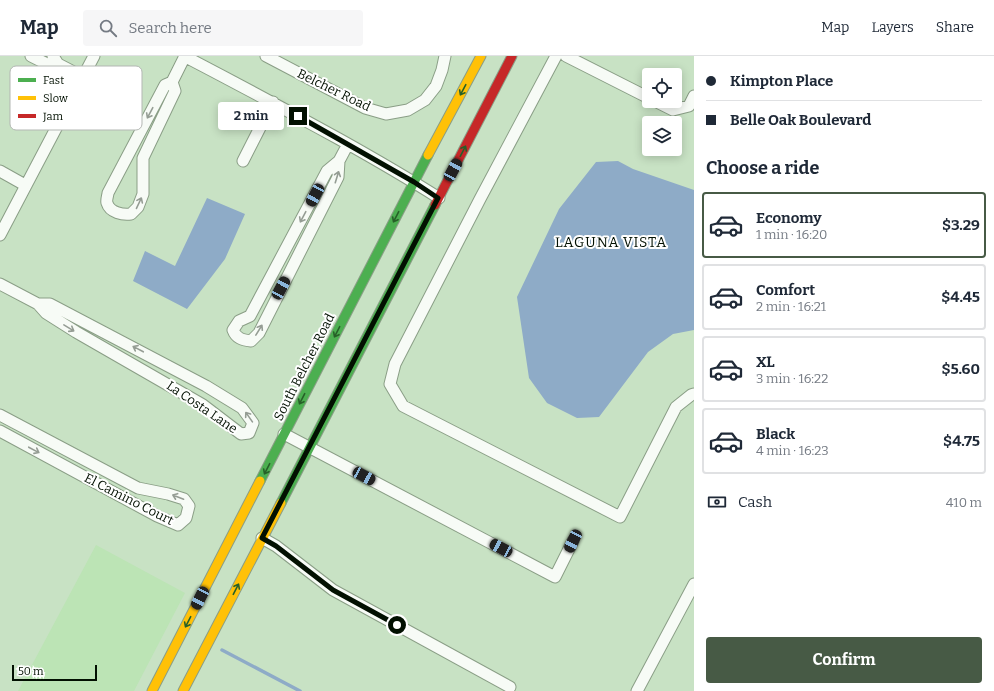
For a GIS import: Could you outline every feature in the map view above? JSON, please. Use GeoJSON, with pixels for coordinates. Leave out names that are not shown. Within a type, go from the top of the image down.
{"type":"FeatureCollection","features":[{"type":"Feature","properties":{"kind":"main road","name":"South Belcher Road"},"geometry":{"type":"LineString","coordinates":[[152,691],[414,182],[482,56]]}},
{"type":"Feature","properties":{"kind":"main road"},"geometry":{"type":"LineString","coordinates":[[183,691],[512,56]]}},
{"type":"Feature","properties":{"kind":"street"},"geometry":{"type":"LineString","coordinates":[[31,56],[49,65],[56,60],[66,66]]}},
{"type":"Feature","properties":{"kind":"street"},"geometry":{"type":"LineString","coordinates":[[89,66],[94,56]]}},
{"type":"Feature","properties":{"kind":"street"},"geometry":{"type":"LineString","coordinates":[[142,129],[165,85],[172,82],[184,56],[273,102],[414,182],[438,198]]}},
{"type":"Feature","properties":{"kind":"street","name":"Belcher Road"},"geometry":{"type":"LineString","coordinates":[[266,56],[365,108],[386,114],[408,110],[425,100],[436,86],[445,56]]}},
{"type":"Feature","properties":{"kind":"street"},"geometry":{"type":"LineString","coordinates":[[556,56],[395,364],[390,384],[403,406],[620,517],[676,407],[694,394]]}},
{"type":"Feature","properties":{"kind":"street"},"geometry":{"type":"LineString","coordinates":[[566,56],[642,94]]}},
{"type":"Feature","properties":{"kind":"street"},"geometry":{"type":"LineString","coordinates":[[141,130],[108,193],[107,203],[112,210],[122,215],[132,214],[138,207],[143,194],[143,158],[175,91],[172,82]]}},
{"type":"Feature","properties":{"kind":"street"},"geometry":{"type":"LineString","coordinates":[[682,108],[689,106],[694,96]]}},
{"type":"Feature","properties":{"kind":"street"},"geometry":{"type":"LineString","coordinates":[[243,161],[273,102]]}},
{"type":"Feature","properties":{"kind":"street"},"geometry":{"type":"LineString","coordinates":[[669,108],[673,110],[681,108]]}},
{"type":"Feature","properties":{"kind":"street"},"geometry":{"type":"LineString","coordinates":[[0,235],[55,130]]}},
{"type":"Feature","properties":{"kind":"street"},"geometry":{"type":"LineString","coordinates":[[339,161],[338,177],[258,333],[251,341],[242,340],[233,330],[239,321],[250,316],[327,171],[339,161],[348,144]]}},
{"type":"Feature","properties":{"kind":"street"},"geometry":{"type":"LineString","coordinates":[[0,171],[25,185]]}},
{"type":"Feature","properties":{"kind":"street","name":"La Costa Lane"},"geometry":{"type":"LineString","coordinates":[[0,284],[38,304],[46,314],[203,405],[242,434],[249,432],[253,422],[242,408],[206,386],[83,320],[50,304],[38,304]]}},
{"type":"Feature","properties":{"kind":"street","name":"El Camino Court"},"geometry":{"type":"LineString","coordinates":[[0,415],[138,488],[184,499],[189,506],[186,518],[178,525],[157,516],[0,431]]}},
{"type":"Feature","properties":{"kind":"street"},"geometry":{"type":"LineString","coordinates":[[284,434],[555,577],[573,541]]}},
{"type":"Feature","properties":{"kind":"street"},"geometry":{"type":"LineString","coordinates":[[262,538],[276,546],[333,590],[510,687]]}},
{"type":"Feature","properties":{"kind":"street"},"geometry":{"type":"LineString","coordinates":[[636,691],[694,584]]}},
{"type":"Feature","properties":{"kind":"shaded area"},"geometry":{"type":"Polygon","coordinates":[[[96,545],[185,593],[134,691],[18,691],[96,545]]]}},
{"type":"Feature","properties":{"kind":"water"},"geometry":{"type":"Polygon","coordinates":[[[618,161],[633,169],[694,190],[694,330],[673,334],[648,352],[599,417],[577,418],[547,403],[529,378],[517,297],[559,209],[596,162],[618,161]]]}},
{"type":"Feature","properties":{"kind":"water"},"geometry":{"type":"Polygon","coordinates":[[[207,198],[245,214],[225,259],[187,309],[133,281],[145,251],[175,266],[207,198]]]}},
{"type":"Feature","properties":{"kind":"waterway"},"geometry":{"type":"LineString","coordinates":[[222,650],[300,691]]}},
{"type":"Feature","properties":{"kind":"traffic: fast"},"geometry":{"type":"LineString","coordinates":[[260,481],[428,155]]}},
{"type":"Feature","properties":{"kind":"traffic: fast"},"geometry":{"type":"LineString","coordinates":[[281,503],[435,205]]}},
{"type":"Feature","properties":{"kind":"traffic: slow"},"geometry":{"type":"LineString","coordinates":[[428,155],[481,56]]}},
{"type":"Feature","properties":{"kind":"traffic: slow"},"geometry":{"type":"LineString","coordinates":[[152,691],[260,481]]}},
{"type":"Feature","properties":{"kind":"traffic: slow"},"geometry":{"type":"LineString","coordinates":[[183,691],[281,503]]}},
{"type":"Feature","properties":{"kind":"traffic: jam"},"geometry":{"type":"LineString","coordinates":[[435,205],[512,56]]}},
{"type":"Feature","properties":{"kind":"district","name":"LAGUNA VISTA"},"geometry":{"type":"Point","coordinates":[611,242]}},
{"type":"Feature","properties":{"kind":"route"},"geometry":{"type":"LineString","coordinates":[[298,116],[414,182],[438,198],[262,538],[276,546],[333,590],[397,625]]}}]}
